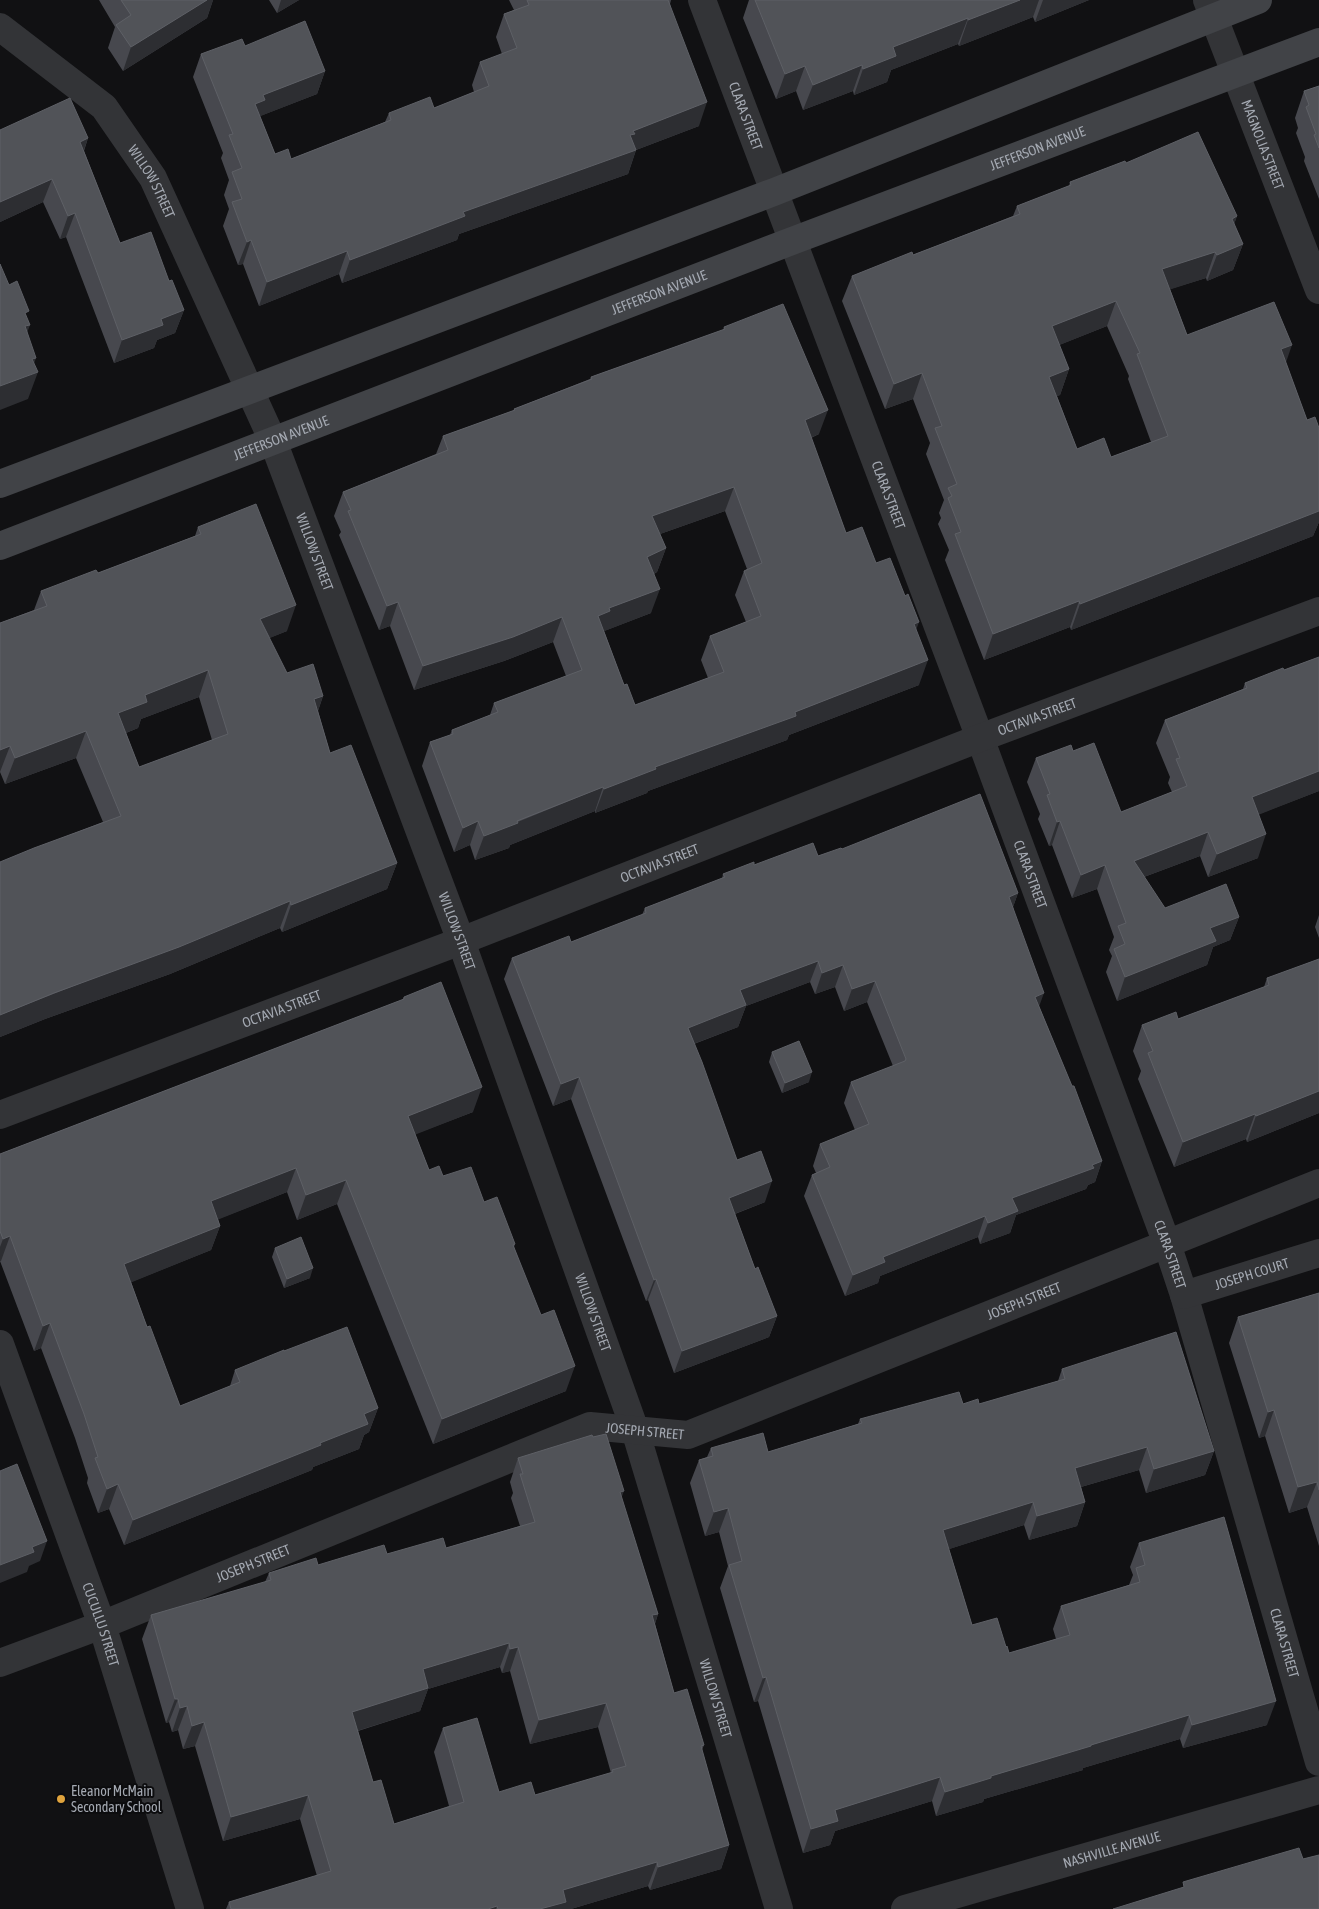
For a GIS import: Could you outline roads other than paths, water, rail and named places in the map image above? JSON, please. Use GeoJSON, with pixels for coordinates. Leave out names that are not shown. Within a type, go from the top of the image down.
{"type":"FeatureCollection","features":[{"type":"Feature","properties":{"kind":"street","name":"CLARA STREET"},"geometry":{"type":"LineString","coordinates":[[702,0],[980,738],[1167,1244],[1184,1295],[1319,1762]]}},
{"type":"Feature","properties":{"kind":"street"},"geometry":{"type":"LineString","coordinates":[[0,484],[774,192],[1210,8],[1258,0]]}},
{"type":"Feature","properties":{"kind":"street","name":"MAGNOLIA STREET"},"geometry":{"type":"LineString","coordinates":[[1210,8],[1319,290]]}},
{"type":"Feature","properties":{"kind":"street","name":"WILLOW STREET"},"geometry":{"type":"LineString","coordinates":[[0,27],[104,107],[153,178],[273,441],[460,941],[635,1430],[779,1909]]}},
{"type":"Feature","properties":{"kind":"street","name":"JEFFERSON AVENUE"},"geometry":{"type":"LineString","coordinates":[[0,546],[792,241],[1319,42]]}},
{"type":"Feature","properties":{"kind":"street","name":"OCTAVIA STREET"},"geometry":{"type":"LineString","coordinates":[[0,1115],[460,941],[980,738],[1319,611]]}},
{"type":"Feature","properties":{"kind":"street","name":"JOSEPH STREET"},"geometry":{"type":"LineString","coordinates":[[0,1663],[102,1625],[590,1426],[688,1435],[1319,1183]]}},
{"type":"Feature","properties":{"kind":"street","name":"JOSEPH COURT"},"geometry":{"type":"LineString","coordinates":[[1184,1295],[1319,1253]]}},
{"type":"Feature","properties":{"kind":"street","name":"CUCULLU STREET"},"geometry":{"type":"LineString","coordinates":[[0,1344],[102,1625],[190,1909]]}},
{"type":"Feature","properties":{"kind":"street","name":"NASHVILLE AVENUE"},"geometry":{"type":"LineString","coordinates":[[905,1909],[1319,1790]]}},
{"type":"Feature","properties":{"kind":"place","name":"Eleanor McMain Secondary School"},"geometry":{"type":"Point","coordinates":[61,1799]}}]}
